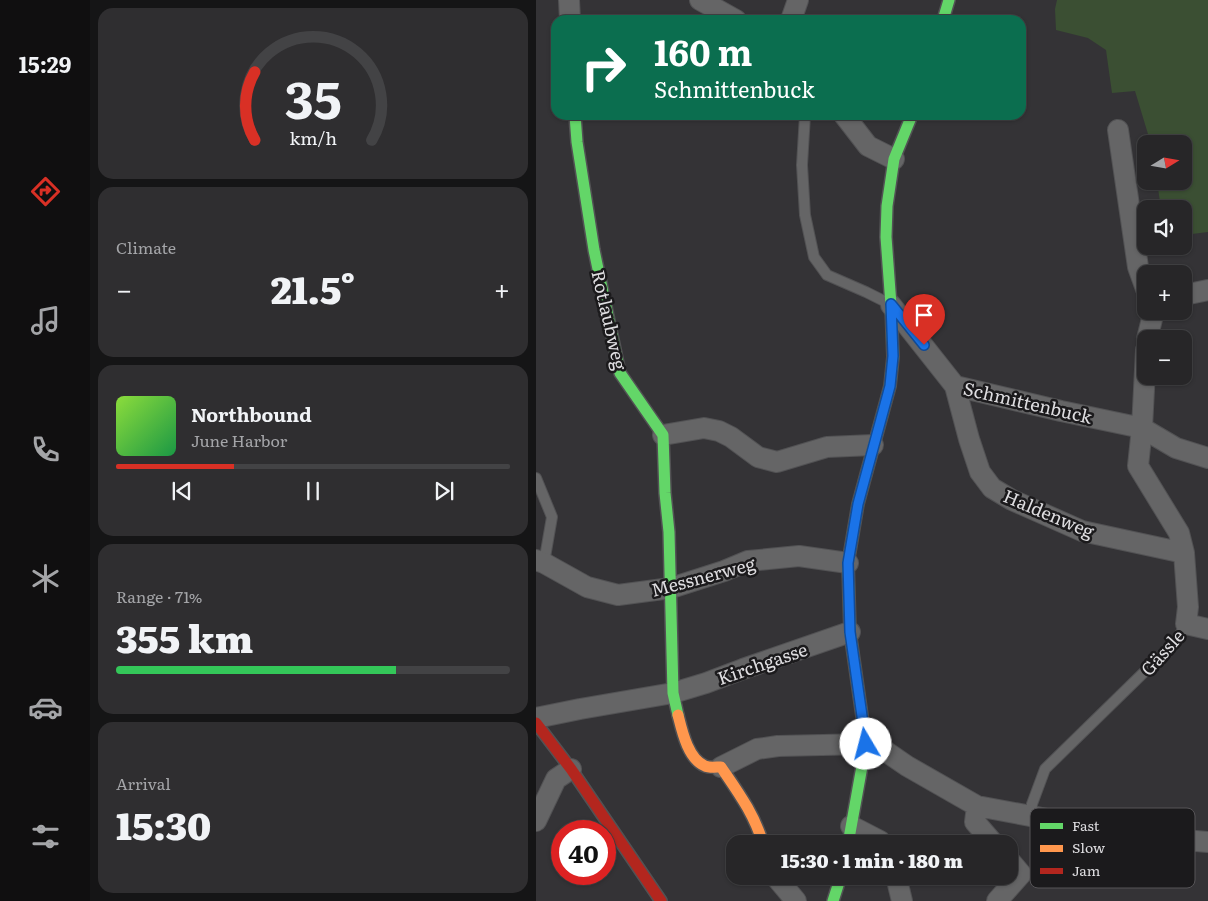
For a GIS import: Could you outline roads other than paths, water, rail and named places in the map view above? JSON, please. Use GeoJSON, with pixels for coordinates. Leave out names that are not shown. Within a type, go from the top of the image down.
{"type":"FeatureCollection","features":[{"type":"Feature","properties":{"kind":"street"},"geometry":{"type":"LineString","coordinates":[[569,0],[570,15]]}},
{"type":"Feature","properties":{"kind":"street"},"geometry":{"type":"LineString","coordinates":[[700,0],[727,15]]}},
{"type":"Feature","properties":{"kind":"street"},"geometry":{"type":"LineString","coordinates":[[793,15],[798,0]]}},
{"type":"Feature","properties":{"kind":"street"},"geometry":{"type":"LineString","coordinates":[[944,15],[949,0]]}},
{"type":"Feature","properties":{"kind":"street","name":"Rotlaubweg"},"geometry":{"type":"LineString","coordinates":[[575,120],[576,142],[594,250],[620,373],[663,435]]}},
{"type":"Feature","properties":{"kind":"street"},"geometry":{"type":"LineString","coordinates":[[848,120],[868,146],[894,159]]}},
{"type":"Feature","properties":{"kind":"street"},"geometry":{"type":"LineString","coordinates":[[850,835],[866,744],[850,632],[848,563],[858,504],[890,386],[893,356],[886,229],[887,206],[894,159],[910,120]]}},
{"type":"Feature","properties":{"kind":"street"},"geometry":{"type":"LineString","coordinates":[[1118,130],[1138,265]]}},
{"type":"Feature","properties":{"kind":"street"},"geometry":{"type":"LineString","coordinates":[[1192,294],[1208,290]]}},
{"type":"Feature","properties":{"kind":"street","name":"Schmittenbuck"},"geometry":{"type":"LineString","coordinates":[[891,304],[955,386],[1142,428],[1176,448],[1208,458]]}},
{"type":"Feature","properties":{"kind":"street","name":"Gässle"},"geometry":{"type":"LineString","coordinates":[[1144,385],[1138,466],[1179,534],[1184,553],[1188,607],[1186,624]]}},
{"type":"Feature","properties":{"kind":"street","name":"Haldenweg"},"geometry":{"type":"LineString","coordinates":[[955,386],[980,472],[992,488],[1012,500],[1082,531],[1184,553]]}},
{"type":"Feature","properties":{"kind":"street"},"geometry":{"type":"LineString","coordinates":[[873,445],[827,447],[777,462],[758,456],[731,436],[719,430],[704,428],[663,435],[665,493],[669,532],[673,693],[684,740],[696,760],[706,766],[721,767],[757,749],[778,746],[866,744],[878,746],[907,766],[977,806],[1030,816]]}},
{"type":"Feature","properties":{"kind":"street","name":"Messnerweg"},"geometry":{"type":"LineString","coordinates":[[540,562],[587,587],[618,595],[671,588],[748,561],[799,556],[848,563]]}},
{"type":"Feature","properties":{"kind":"street"},"geometry":{"type":"LineString","coordinates":[[1186,624],[1208,629]]}},
{"type":"Feature","properties":{"kind":"street","name":"Kirchgasse"},"geometry":{"type":"LineString","coordinates":[[536,718],[673,693],[850,632]]}},
{"type":"Feature","properties":{"kind":"street"},"geometry":{"type":"LineString","coordinates":[[536,723],[571,769],[661,901]]}},
{"type":"Feature","properties":{"kind":"street"},"geometry":{"type":"LineString","coordinates":[[721,767],[748,807],[761,835]]}},
{"type":"Feature","properties":{"kind":"street"},"geometry":{"type":"LineString","coordinates":[[536,821],[556,779],[571,769]]}},
{"type":"Feature","properties":{"kind":"street"},"geometry":{"type":"LineString","coordinates":[[977,806],[975,822],[986,835]]}},
{"type":"Feature","properties":{"kind":"street"},"geometry":{"type":"LineString","coordinates":[[1195,841],[1208,842]]}},
{"type":"Feature","properties":{"kind":"street"},"geometry":{"type":"LineString","coordinates":[[783,885],[796,901]]}},
{"type":"Feature","properties":{"kind":"street"},"geometry":{"type":"LineString","coordinates":[[833,901],[838,885]]}},
{"type":"Feature","properties":{"kind":"street"},"geometry":{"type":"LineString","coordinates":[[898,885],[902,901]]}},
{"type":"Feature","properties":{"kind":"street"},"geometry":{"type":"LineString","coordinates":[[997,901],[1011,885]]}},
{"type":"Feature","properties":{"kind":"lane"},"geometry":{"type":"LineString","coordinates":[[805,120],[802,166],[805,215],[814,258],[827,275],[891,304]]}},
{"type":"Feature","properties":{"kind":"lane"},"geometry":{"type":"LineString","coordinates":[[536,478],[552,517],[540,562]]}},
{"type":"Feature","properties":{"kind":"lane","name":"Gässle"},"geometry":{"type":"LineString","coordinates":[[1032,808],[1045,769],[1177,640],[1186,624]]}}]}
